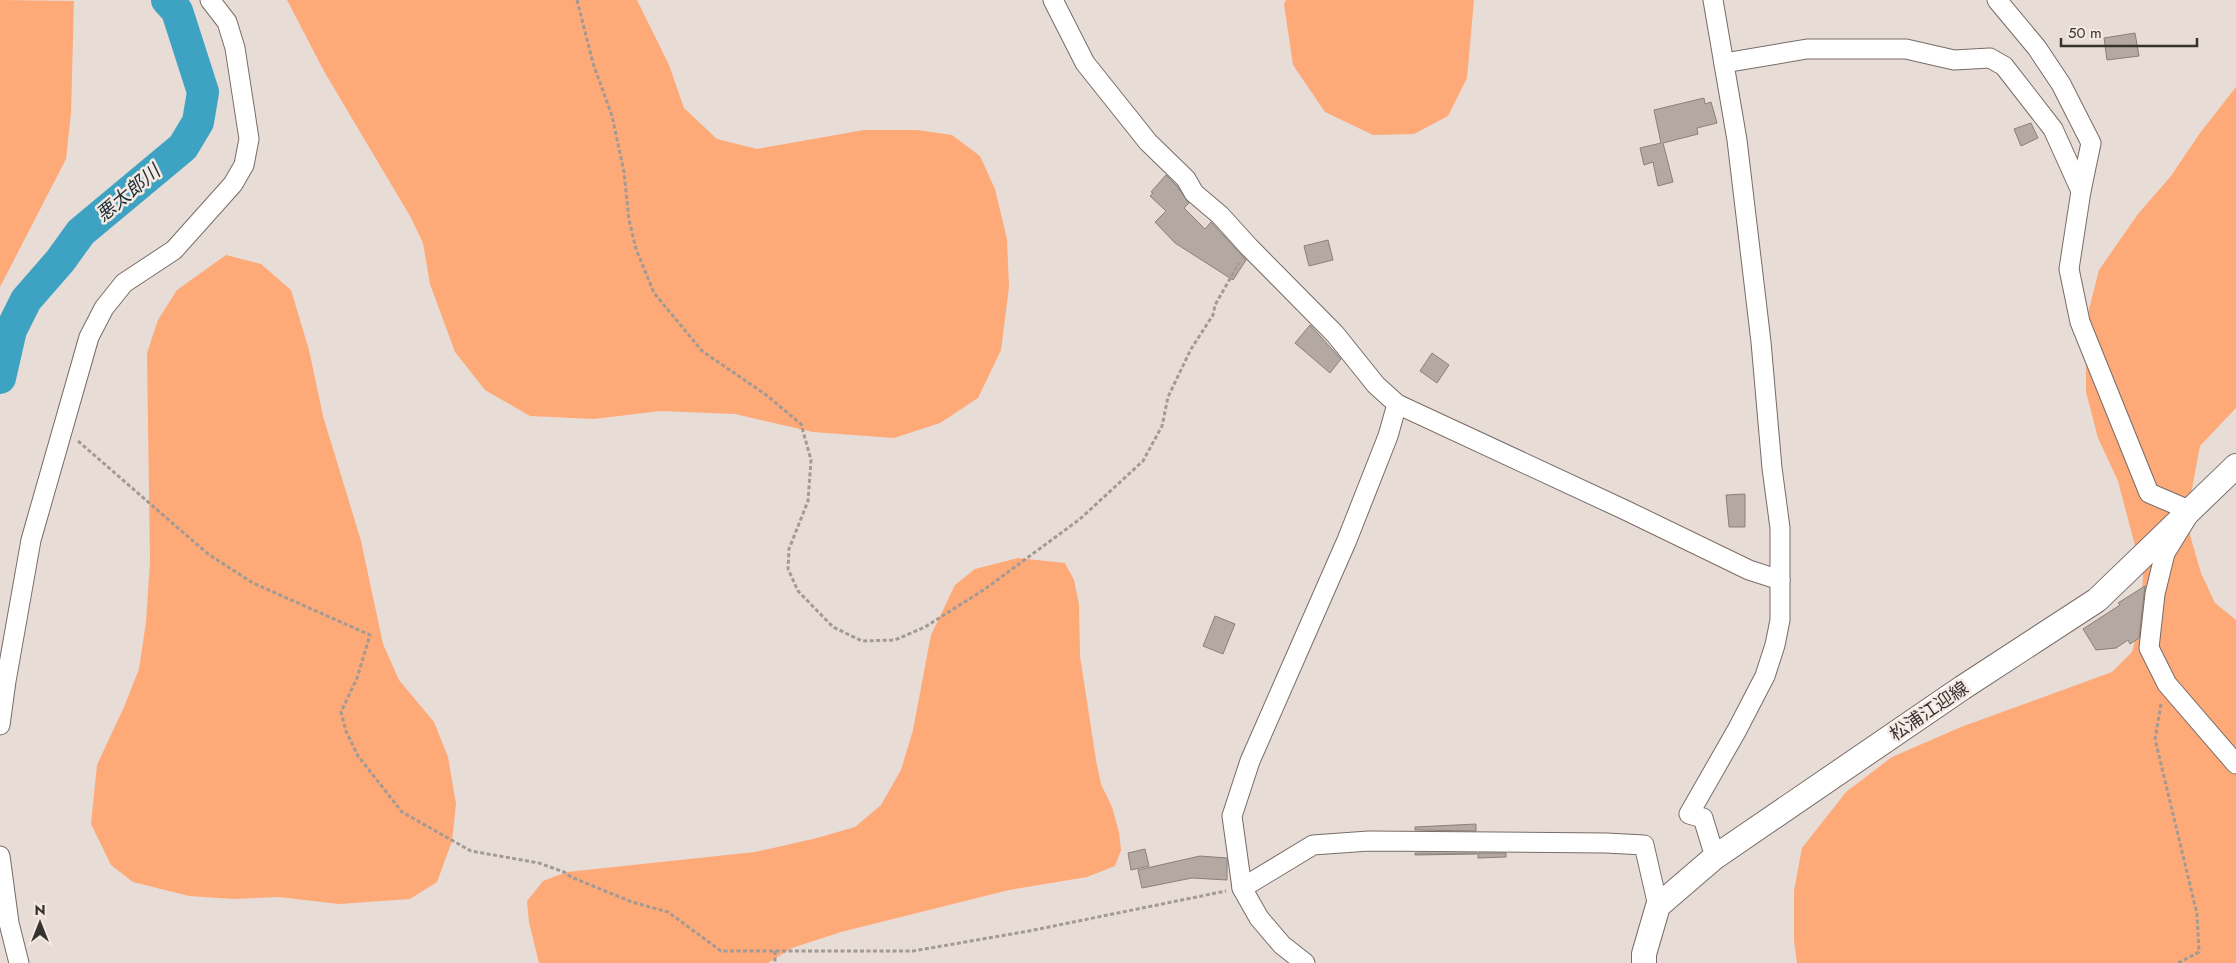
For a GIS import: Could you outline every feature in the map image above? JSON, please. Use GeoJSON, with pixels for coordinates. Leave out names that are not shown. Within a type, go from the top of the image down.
{"type":"FeatureCollection","features":[{"type":"Feature","properties":{"kind":"main road","name":"松浦江迎線"},"geometry":{"type":"LineString","coordinates":[[1658,906],[1714,857],[1962,688],[2097,600],[2236,466]]}},
{"type":"Feature","properties":{"kind":"main road"},"geometry":{"type":"LineString","coordinates":[[1644,963],[1644,954],[1658,906]]}},
{"type":"Feature","properties":{"kind":"street"},"geometry":{"type":"LineString","coordinates":[[0,725],[31,540],[89,337],[104,308],[124,283],[174,250],[233,184],[244,165],[249,140],[235,48],[228,22],[210,0]]}},
{"type":"Feature","properties":{"kind":"street"},"geometry":{"type":"LineString","coordinates":[[1053,0],[1085,63],[1148,142],[1186,179],[1194,193],[1220,215],[1248,247],[1335,334],[1376,385],[1397,404],[1749,570],[1780,580]]}},
{"type":"Feature","properties":{"kind":"street"},"geometry":{"type":"LineString","coordinates":[[1713,0],[1737,140],[1761,342],[1772,468],[1780,528],[1780,620],[1765,676],[1737,730],[1689,814],[1703,818],[1714,857]]}},
{"type":"Feature","properties":{"kind":"street"},"geometry":{"type":"LineString","coordinates":[[1997,0],[2037,48],[2061,84],[2091,143],[2081,191],[2070,269],[2080,322],[2149,494],[2191,511],[2165,553],[2155,594],[2149,648],[2167,684],[2236,764]]}},
{"type":"Feature","properties":{"kind":"street"},"geometry":{"type":"LineString","coordinates":[[1724,63],[1807,50],[1906,50],[1954,60],[1990,58],[2004,66],[2052,129],[2081,191]]}},
{"type":"Feature","properties":{"kind":"street"},"geometry":{"type":"LineString","coordinates":[[1305,963],[1282,945],[1259,918],[1242,888],[1232,816],[1250,761],[1347,540],[1388,436],[1397,404]]}},
{"type":"Feature","properties":{"kind":"street"},"geometry":{"type":"LineString","coordinates":[[1242,888],[1313,844],[1370,841],[1644,844],[1658,906]]}},
{"type":"Feature","properties":{"kind":"street"},"geometry":{"type":"LineString","coordinates":[[0,856],[9,923],[19,963]]}},
{"type":"Feature","properties":{"kind":"path"},"geometry":{"type":"LineString","coordinates":[[577,0],[593,63],[612,116],[624,172],[629,220],[636,249],[654,293],[702,351],[765,394],[802,424],[811,460],[808,501],[789,549],[788,569],[798,591],[834,627],[862,641],[895,640],[925,627],[985,589],[1080,520],[1143,462],[1162,426],[1168,397],[1191,349],[1213,315],[1214,305],[1248,247]]}},
{"type":"Feature","properties":{"kind":"path"},"geometry":{"type":"LineString","coordinates":[[62,428],[208,554],[253,583],[370,636],[356,678],[341,712],[346,731],[358,756],[402,812],[471,852],[539,863],[632,902],[668,912],[721,950],[913,950],[1029,931],[1242,888]]}},
{"type":"Feature","properties":{"kind":"path"},"geometry":{"type":"LineString","coordinates":[[2167,684],[2158,713],[2155,739],[2197,914],[2199,952],[2178,963]]}},
{"type":"Feature","properties":{"kind":"path"},"geometry":{"type":"LineString","coordinates":[[775,951],[775,963]]}},
{"type":"Feature","properties":{"kind":"shaded area"},"geometry":{"type":"Polygon","coordinates":[[[0,0],[74,1],[71,113],[66,159],[0,287],[0,0]]]}},
{"type":"Feature","properties":{"kind":"shaded area"},"geometry":{"type":"Polygon","coordinates":[[[287,0],[637,0],[669,65],[684,108],[717,139],[757,149],[864,130],[917,130],[952,135],[980,156],[995,189],[1007,239],[1009,287],[1001,350],[978,398],[940,423],[894,438],[813,432],[735,414],[660,411],[594,419],[530,416],[485,390],[455,352],[430,284],[423,243],[410,216],[325,73],[287,0]]]}},
{"type":"Feature","properties":{"kind":"shaded area"},"geometry":{"type":"Polygon","coordinates":[[[1286,0],[1474,0],[1467,78],[1448,116],[1414,134],[1373,135],[1325,112],[1293,65],[1284,4],[1286,0]]]}},
{"type":"Feature","properties":{"kind":"shaded area"},"geometry":{"type":"Polygon","coordinates":[[[2236,87],[2236,408],[2200,446],[2191,494],[2190,535],[2201,573],[2215,603],[2236,620],[2236,963],[1797,963],[1794,940],[1794,891],[1802,848],[1846,792],[1892,757],[1961,727],[2112,672],[2132,652],[2140,622],[2143,576],[2118,481],[2098,438],[2086,392],[2086,321],[2099,270],[2138,214],[2171,176],[2200,133],[2236,87]]]}},
{"type":"Feature","properties":{"kind":"shaded area"},"geometry":{"type":"Polygon","coordinates":[[[226,255],[261,264],[291,290],[309,350],[323,416],[361,541],[383,644],[399,680],[434,722],[448,757],[456,804],[452,841],[437,882],[410,899],[339,904],[279,897],[234,899],[189,896],[133,882],[111,865],[91,824],[97,765],[139,669],[146,622],[150,562],[147,353],[158,320],[177,290],[226,255]]]}},
{"type":"Feature","properties":{"kind":"shaded area"},"geometry":{"type":"Polygon","coordinates":[[[1018,558],[1065,563],[1074,580],[1079,604],[1080,656],[1096,760],[1101,784],[1112,807],[1119,832],[1121,850],[1115,866],[1087,877],[1009,890],[841,932],[792,948],[768,963],[539,963],[529,922],[527,901],[543,881],[567,872],[755,852],[855,827],[881,805],[901,770],[913,730],[931,635],[955,585],[975,569],[1018,558]]]}},
{"type":"Feature","properties":{"kind":"building"},"geometry":{"type":"Polygon","coordinates":[[[2135,33],[2139,56],[2107,60],[2104,38],[2135,33]]]}},
{"type":"Feature","properties":{"kind":"building"},"geometry":{"type":"Polygon","coordinates":[[[1704,98],[1705,104],[1711,102],[1717,123],[1697,128],[1698,134],[1663,143],[1673,182],[1658,186],[1653,162],[1644,165],[1640,148],[1661,143],[1654,110],[1704,98]]]}},
{"type":"Feature","properties":{"kind":"building"},"geometry":{"type":"Polygon","coordinates":[[[2031,123],[2038,138],[2021,146],[2014,129],[2031,123]]]}},
{"type":"Feature","properties":{"kind":"building"},"geometry":{"type":"Polygon","coordinates":[[[1166,175],[1177,186],[1189,203],[1184,208],[1205,229],[1211,222],[1246,260],[1233,280],[1175,243],[1155,222],[1166,211],[1150,196],[1153,193],[1151,192],[1166,175]]]}},
{"type":"Feature","properties":{"kind":"building"},"geometry":{"type":"Polygon","coordinates":[[[1328,240],[1333,260],[1309,266],[1304,246],[1328,240]]]}},
{"type":"Feature","properties":{"kind":"building"},"geometry":{"type":"Polygon","coordinates":[[[1310,325],[1341,359],[1330,373],[1295,343],[1310,325]]]}},
{"type":"Feature","properties":{"kind":"building"},"geometry":{"type":"Polygon","coordinates":[[[1432,353],[1449,365],[1437,383],[1420,371],[1432,353]]]}},
{"type":"Feature","properties":{"kind":"building"},"geometry":{"type":"Polygon","coordinates":[[[1745,494],[1745,527],[1729,527],[1726,495],[1745,494]]]}},
{"type":"Feature","properties":{"kind":"building"},"geometry":{"type":"Polygon","coordinates":[[[2145,586],[2139,638],[2130,644],[2128,640],[2116,648],[2096,650],[2083,629],[2145,586]]]}},
{"type":"Feature","properties":{"kind":"building"},"geometry":{"type":"Polygon","coordinates":[[[1215,616],[1235,624],[1223,654],[1203,646],[1215,616]]]}},
{"type":"Feature","properties":{"kind":"building"},"geometry":{"type":"Polygon","coordinates":[[[1476,824],[1476,831],[1415,830],[1415,827],[1476,824]]]}},
{"type":"Feature","properties":{"kind":"building"},"geometry":{"type":"Polygon","coordinates":[[[1145,849],[1149,866],[1131,870],[1128,853],[1145,849]]]}},
{"type":"Feature","properties":{"kind":"building"},"geometry":{"type":"Polygon","coordinates":[[[1415,853],[1477,853],[1477,854],[1415,855],[1415,853]]]}},
{"type":"Feature","properties":{"kind":"building"},"geometry":{"type":"Polygon","coordinates":[[[1478,853],[1506,853],[1506,857],[1478,858],[1478,853]]]}},
{"type":"Feature","properties":{"kind":"building"},"geometry":{"type":"Polygon","coordinates":[[[1200,856],[1227,858],[1227,880],[1192,878],[1142,888],[1138,870],[1200,856]]]}},
{"type":"Feature","properties":{"kind":"waterway","name":"悪太郎川"},"geometry":{"type":"LineString","coordinates":[[0,378],[11,330],[26,300],[60,261],[81,232],[183,147],[198,122],[203,92],[177,11],[167,0]]}}]}
